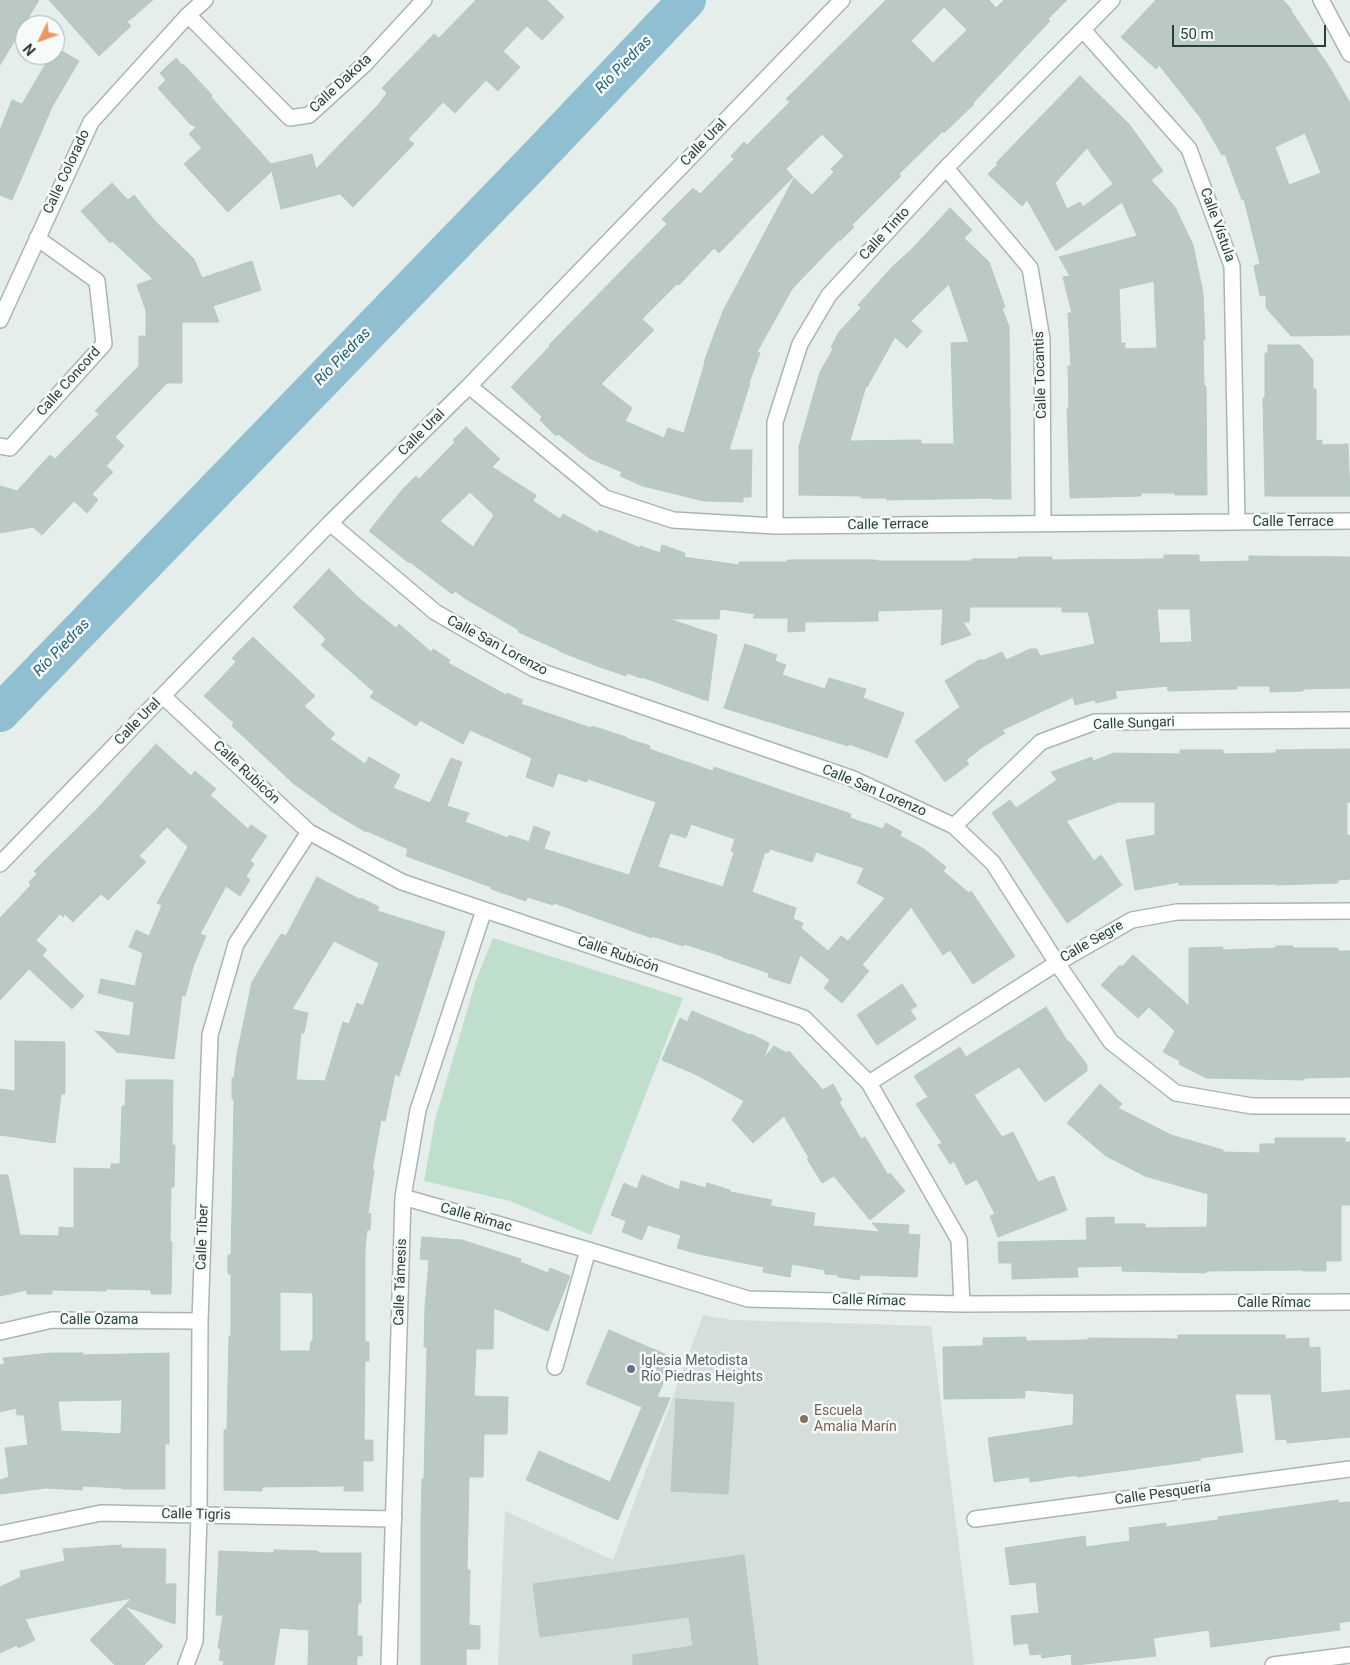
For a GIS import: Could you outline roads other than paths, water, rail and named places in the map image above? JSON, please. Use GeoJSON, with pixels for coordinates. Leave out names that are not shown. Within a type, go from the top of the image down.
{"type":"FeatureCollection","features":[{"type":"Feature","properties":{"kind":"street","name":"Calle Colorado"},"geometry":{"type":"LineString","coordinates":[[0,320],[91,122],[188,15],[204,0]]}},
{"type":"Feature","properties":{"kind":"street","name":"Calle Dakota"},"geometry":{"type":"LineString","coordinates":[[188,15],[290,118],[309,115],[365,64],[424,0]]}},
{"type":"Feature","properties":{"kind":"street","name":"Calle Ural"},"geometry":{"type":"LineString","coordinates":[[0,864],[330,523],[469,386],[842,0]]}},
{"type":"Feature","properties":{"kind":"street","name":"Calle Tinto"},"geometry":{"type":"LineString","coordinates":[[776,526],[775,422],[800,344],[829,295],[946,168],[1112,0]]}},
{"type":"Feature","properties":{"kind":"street"},"geometry":{"type":"LineString","coordinates":[[1321,0],[1350,54]]}},
{"type":"Feature","properties":{"kind":"street","name":"Calle Vístula"},"geometry":{"type":"LineString","coordinates":[[1082,30],[1189,149],[1232,266],[1237,522]]}},
{"type":"Feature","properties":{"kind":"street","name":"Calle Tocantis"},"geometry":{"type":"LineString","coordinates":[[946,168],[1030,268],[1042,339],[1043,523]]}},
{"type":"Feature","properties":{"kind":"street","name":"Calle Concord"},"geometry":{"type":"LineString","coordinates":[[0,446],[10,448],[104,344],[97,281],[37,238]]}},
{"type":"Feature","properties":{"kind":"street","name":"Calle Terrace"},"geometry":{"type":"LineString","coordinates":[[469,386],[605,498],[673,520],[776,526],[1350,521]]}},
{"type":"Feature","properties":{"kind":"street","name":"Calle San Lorenzo"},"geometry":{"type":"LineString","coordinates":[[330,523],[435,612],[534,669],[852,778],[954,826],[993,862],[1057,963],[1111,1042],[1176,1093],[1252,1106],[1350,1106]]}},
{"type":"Feature","properties":{"kind":"street","name":"Calle Rubicón"},"geometry":{"type":"LineString","coordinates":[[164,696],[309,832],[402,882],[804,1018],[869,1083],[959,1240],[962,1304]]}},
{"type":"Feature","properties":{"kind":"street","name":"Calle Sungari"},"geometry":{"type":"LineString","coordinates":[[954,826],[1040,742],[1095,722],[1350,720]]}},
{"type":"Feature","properties":{"kind":"street","name":"Calle Tíber"},"geometry":{"type":"LineString","coordinates":[[186,1665],[195,1641],[199,1515],[200,1321],[210,1036],[236,944],[309,832]]}},
{"type":"Feature","properties":{"kind":"street","name":"Calle Támesis"},"geometry":{"type":"LineString","coordinates":[[389,1665],[403,1197],[418,1110],[484,910]]}},
{"type":"Feature","properties":{"kind":"street","name":"Calle Segre"},"geometry":{"type":"LineString","coordinates":[[869,1083],[1057,963],[1132,920],[1168,913],[1186,912],[1350,911]]}},
{"type":"Feature","properties":{"kind":"street","name":"Calle Rímac"},"geometry":{"type":"LineString","coordinates":[[403,1197],[588,1250],[748,1299],[962,1304],[1350,1302]]}},
{"type":"Feature","properties":{"kind":"street"},"geometry":{"type":"LineString","coordinates":[[555,1367],[588,1250]]}},
{"type":"Feature","properties":{"kind":"street","name":"Calle Ozama"},"geometry":{"type":"LineString","coordinates":[[0,1332],[52,1320],[200,1321]]}},
{"type":"Feature","properties":{"kind":"street","name":"Calle Pesquería"},"geometry":{"type":"LineString","coordinates":[[975,1519],[1350,1469]]}},
{"type":"Feature","properties":{"kind":"street","name":"Calle Tigris"},"geometry":{"type":"LineString","coordinates":[[0,1534],[101,1513],[394,1518]]}},
{"type":"Feature","properties":{"kind":"street"},"geometry":{"type":"LineString","coordinates":[[1273,1665],[1350,1655]]}},
{"type":"Feature","properties":{"kind":"waterway","name":"Río Piedras"},"geometry":{"type":"LineString","coordinates":[[0,713],[537,158],[687,0]]}},
{"type":"Feature","properties":{"kind":"place","name":"Iglesia Metodista Río Piedras Heights"},"geometry":{"type":"Point","coordinates":[631,1369]}},
{"type":"Feature","properties":{"kind":"place","name":"Escuela Amalia Marín"},"geometry":{"type":"Point","coordinates":[804,1419]}}]}
